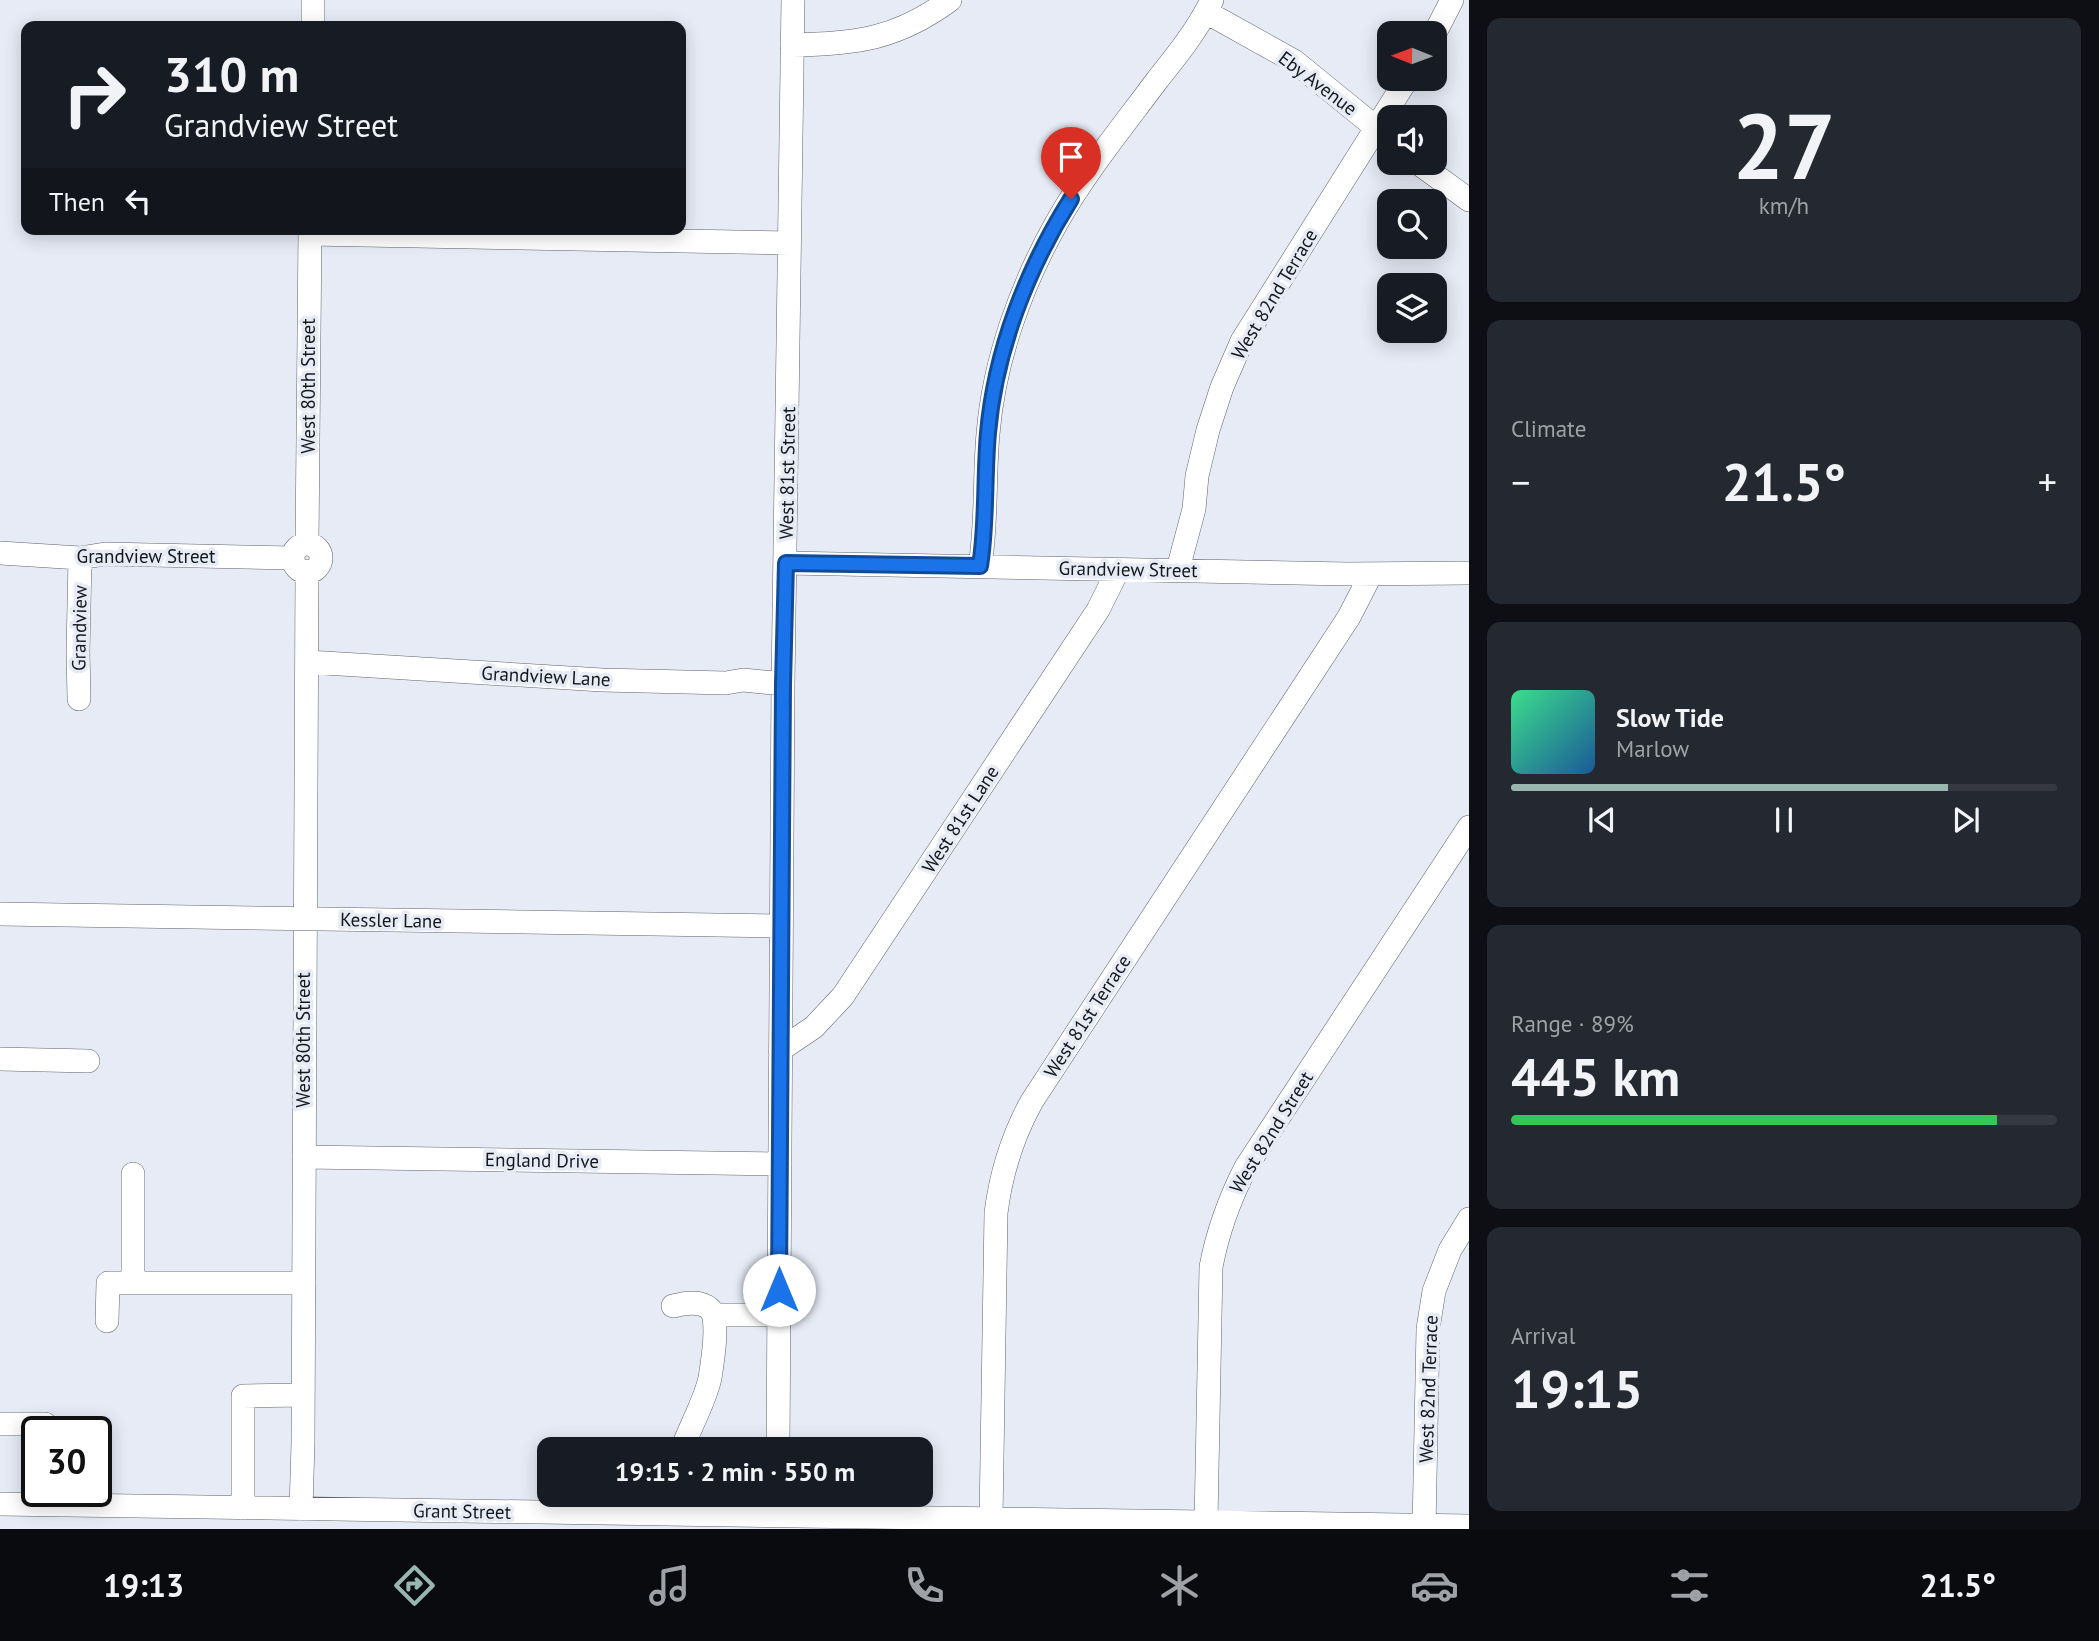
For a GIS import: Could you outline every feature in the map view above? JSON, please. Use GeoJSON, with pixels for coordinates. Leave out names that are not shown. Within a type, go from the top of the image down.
{"type":"FeatureCollection","features":[{"type":"Feature","properties":{"kind":"street"},"geometry":{"type":"LineString","coordinates":[[313,0],[313,21]]}},
{"type":"Feature","properties":{"kind":"street","name":"West 81st Street"},"geometry":{"type":"LineString","coordinates":[[778,1437],[783,684],[793,0]]}},
{"type":"Feature","properties":{"kind":"street"},"geometry":{"type":"LineString","coordinates":[[792,45],[871,39],[904,28],[950,0]]}},
{"type":"Feature","properties":{"kind":"street"},"geometry":{"type":"LineString","coordinates":[[1441,21],[1452,0]]}},
{"type":"Feature","properties":{"kind":"street"},"geometry":{"type":"LineString","coordinates":[[980,566],[988,430],[994,394],[1008,334],[1028,279],[1056,223],[1086,176],[1183,46],[1209,6]]}},
{"type":"Feature","properties":{"kind":"street","name":"Eby Avenue"},"geometry":{"type":"LineString","coordinates":[[1209,6],[1294,61],[1377,128]]}},
{"type":"Feature","properties":{"kind":"street","name":"West 82nd Terrace"},"geometry":{"type":"LineString","coordinates":[[1178,569],[1194,509],[1197,477],[1208,430],[1222,387],[1242,341],[1377,142]]}},
{"type":"Feature","properties":{"kind":"street"},"geometry":{"type":"LineString","coordinates":[[1435,175],[1469,200]]}},
{"type":"Feature","properties":{"kind":"street","name":"West 80th Street"},"geometry":{"type":"LineString","coordinates":[[301,1509],[304,1283],[303,918],[308,662],[302,558],[310,235]]}},
{"type":"Feature","properties":{"kind":"street"},"geometry":{"type":"LineString","coordinates":[[441,235],[789,243]]}},
{"type":"Feature","properties":{"kind":"street","name":"Grandview Street"},"geometry":{"type":"LineString","coordinates":[[0,553],[80,558],[105,555],[302,558]]}},
{"type":"Feature","properties":{"kind":"street","name":"Grandview"},"geometry":{"type":"LineString","coordinates":[[79,699],[80,558]]}},
{"type":"Feature","properties":{"kind":"street","name":"Grandview Street"},"geometry":{"type":"LineString","coordinates":[[786,563],[1371,574],[1469,573]]}},
{"type":"Feature","properties":{"kind":"street","name":"West 81st Lane"},"geometry":{"type":"LineString","coordinates":[[780,1050],[814,1027],[843,996],[1098,610],[1118,570]]}},
{"type":"Feature","properties":{"kind":"street","name":"West 81st Terrace"},"geometry":{"type":"LineString","coordinates":[[991,1519],[996,1213],[1009,1150],[1032,1101],[1349,617],[1371,574]]}},
{"type":"Feature","properties":{"kind":"street","name":"Grandview Lane"},"geometry":{"type":"LineString","coordinates":[[308,662],[602,680],[726,683],[743,680],[783,684]]}},
{"type":"Feature","properties":{"kind":"street","name":"West 82nd Street"},"geometry":{"type":"LineString","coordinates":[[1206,1522],[1211,1267],[1229,1199],[1246,1167],[1469,827]]}},
{"type":"Feature","properties":{"kind":"street","name":"Kessler Lane"},"geometry":{"type":"LineString","coordinates":[[0,914],[781,926]]}},
{"type":"Feature","properties":{"kind":"street"},"geometry":{"type":"LineString","coordinates":[[0,1059],[88,1060]]}},
{"type":"Feature","properties":{"kind":"street","name":"England Drive"},"geometry":{"type":"LineString","coordinates":[[304,1157],[780,1164]]}},
{"type":"Feature","properties":{"kind":"street"},"geometry":{"type":"LineString","coordinates":[[133,1174],[133,1283]]}},
{"type":"Feature","properties":{"kind":"street","name":"West 82nd Terrace"},"geometry":{"type":"LineString","coordinates":[[1424,1527],[1428,1329],[1434,1291],[1450,1250],[1469,1219]]}},
{"type":"Feature","properties":{"kind":"street"},"geometry":{"type":"LineString","coordinates":[[107,1321],[108,1283],[304,1283]]}},
{"type":"Feature","properties":{"kind":"street"},"geometry":{"type":"LineString","coordinates":[[673,1306],[701,1304],[715,1315],[709,1380],[687,1437]]}},
{"type":"Feature","properties":{"kind":"street"},"geometry":{"type":"LineString","coordinates":[[715,1315],[779,1315]]}},
{"type":"Feature","properties":{"kind":"street"},"geometry":{"type":"LineString","coordinates":[[243,1508],[243,1395],[303,1395]]}},
{"type":"Feature","properties":{"kind":"street"},"geometry":{"type":"LineString","coordinates":[[0,1424],[21,1424]]}},
{"type":"Feature","properties":{"kind":"street","name":"Grant Street"},"geometry":{"type":"LineString","coordinates":[[0,1504],[21,1501]]}},
{"type":"Feature","properties":{"kind":"street","name":"Grant Street"},"geometry":{"type":"LineString","coordinates":[[112,1501],[301,1509],[537,1506]]}},
{"type":"Feature","properties":{"kind":"street","name":"Grant Street"},"geometry":{"type":"LineString","coordinates":[[808,1507],[991,1519],[1469,1526]]}},
{"type":"Feature","properties":{"kind":"route"},"geometry":{"type":"LineString","coordinates":[[779,1290],[786,563],[980,566],[988,430],[996,382],[1008,334],[1028,279],[1071,199]]}}]}
